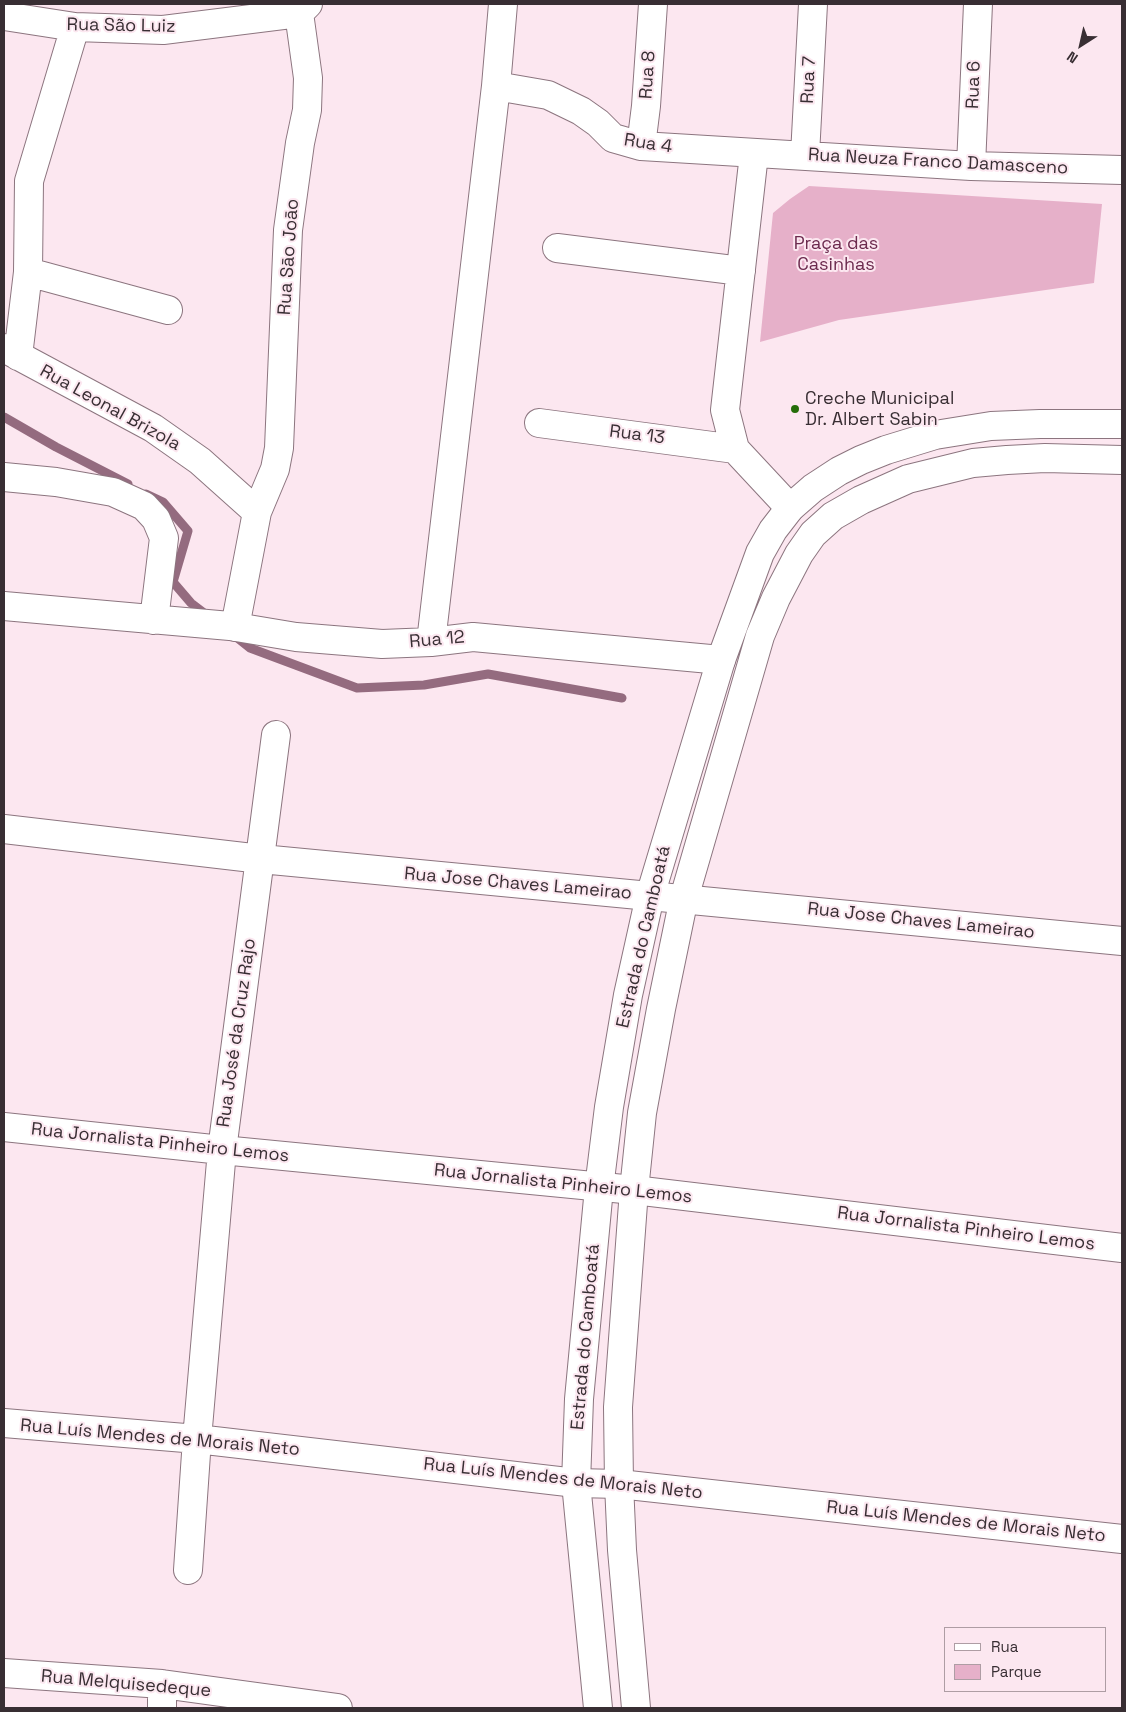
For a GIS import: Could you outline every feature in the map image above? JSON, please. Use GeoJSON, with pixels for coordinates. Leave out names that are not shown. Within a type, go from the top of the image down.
{"type":"FeatureCollection","features":[{"type":"Feature","properties":{"kind":"street"},"geometry":{"type":"LineString","coordinates":[[431,642],[496,86],[503,4]]}},
{"type":"Feature","properties":{"kind":"street","name":"Rua 8"},"geometry":{"type":"LineString","coordinates":[[642,146],[653,4]]}},
{"type":"Feature","properties":{"kind":"street","name":"Rua 7"},"geometry":{"type":"LineString","coordinates":[[805,155],[813,4]]}},
{"type":"Feature","properties":{"kind":"street","name":"Rua 6"},"geometry":{"type":"LineString","coordinates":[[971,166],[978,4]]}},
{"type":"Feature","properties":{"kind":"street","name":"Rua São Luiz"},"geometry":{"type":"LineString","coordinates":[[19,13],[75,27],[162,30],[304,9]]}},
{"type":"Feature","properties":{"kind":"street","name":"Rua Sāo Joāo"},"geometry":{"type":"LineString","coordinates":[[226,626],[257,512],[275,468],[279,448],[288,230],[300,143],[307,110],[308,78],[304,9]]}},
{"type":"Feature","properties":{"kind":"street"},"geometry":{"type":"LineString","coordinates":[[11,352],[28,272],[29,182],[75,27]]}},
{"type":"Feature","properties":{"kind":"street","name":"Rua 4"},"geometry":{"type":"LineString","coordinates":[[496,86],[548,95],[581,111],[598,122],[613,138],[642,146],[754,154]]}},
{"type":"Feature","properties":{"kind":"street"},"geometry":{"type":"LineString","coordinates":[[754,154],[725,410],[735,448],[790,508]]}},
{"type":"Feature","properties":{"kind":"street","name":"Rua Neuza Franco Damasceno"},"geometry":{"type":"LineString","coordinates":[[754,154],[805,155],[971,166],[1122,170]]}},
{"type":"Feature","properties":{"kind":"street"},"geometry":{"type":"LineString","coordinates":[[557,248],[741,271]]}},
{"type":"Feature","properties":{"kind":"street"},"geometry":{"type":"LineString","coordinates":[[28,272],[168,310]]}},
{"type":"Feature","properties":{"kind":"street","name":"Rua Leonal Brizola"},"geometry":{"type":"LineString","coordinates":[[11,352],[153,428],[200,461],[257,512]]}},
{"type":"Feature","properties":{"kind":"street","name":"Rua 13"},"geometry":{"type":"LineString","coordinates":[[539,423],[735,448]]}},
{"type":"Feature","properties":{"kind":"street"},"geometry":{"type":"LineString","coordinates":[[1122,424],[1122,460]]}},
{"type":"Feature","properties":{"kind":"street","name":"Estrada do Camboatá"},"geometry":{"type":"LineString","coordinates":[[598,1708],[576,1483],[579,1399],[599,1188],[609,1107],[626,1004],[650,896],[721,660],[760,553],[773,530],[790,508],[812,488],[861,460],[935,435],[991,426],[1122,424]]}},
{"type":"Feature","properties":{"kind":"street","name":"Estrada do Camboatá"},"geometry":{"type":"LineString","coordinates":[[636,1708],[622,1550],[618,1407],[634,1190],[642,1113],[684,898],[760,636],[776,598],[799,554],[813,534],[833,516],[861,500],[908,479],[973,463],[1045,458],[1122,460]]}},
{"type":"Feature","properties":{"kind":"street"},"geometry":{"type":"LineString","coordinates":[[4,477],[56,482],[113,492],[144,506],[156,519],[164,538],[154,620]]}},
{"type":"Feature","properties":{"kind":"street","name":"Rua 12"},"geometry":{"type":"LineString","coordinates":[[4,606],[226,626],[296,637],[382,644],[431,642],[474,637],[721,660]]}},
{"type":"Feature","properties":{"kind":"street","name":"Rua José da Cruz Rajo"},"geometry":{"type":"LineString","coordinates":[[188,1570],[197,1439],[222,1150],[276,735]]}},
{"type":"Feature","properties":{"kind":"street","name":"Rua Jose Chaves Lameirao"},"geometry":{"type":"LineString","coordinates":[[4,829],[261,859],[1122,941]]}},
{"type":"Feature","properties":{"kind":"street","name":"Rua Jornalista Pinheiro Lemos"},"geometry":{"type":"LineString","coordinates":[[4,1127],[634,1190],[1122,1248]]}},
{"type":"Feature","properties":{"kind":"street","name":"Rua Luís Mendes de Morais Neto"},"geometry":{"type":"LineString","coordinates":[[4,1423],[197,1439],[576,1483],[619,1484],[1122,1539]]}},
{"type":"Feature","properties":{"kind":"street","name":"Rua Melquisedeque"},"geometry":{"type":"LineString","coordinates":[[4,1673],[162,1696],[338,1708]]}},
{"type":"Feature","properties":{"kind":"green space","name":"Praça das Casinhas"},"geometry":{"type":"Polygon","coordinates":[[[809,186],[1102,204],[1094,283],[839,320],[760,342],[773,213],[809,186]]]}},
{"type":"Feature","properties":{"kind":"waterway"},"geometry":{"type":"LineString","coordinates":[[4,417],[56,447],[128,484]]}},
{"type":"Feature","properties":{"kind":"waterway"},"geometry":{"type":"LineString","coordinates":[[146,494],[163,502],[188,531],[173,582],[191,603],[208,616]]}},
{"type":"Feature","properties":{"kind":"waterway"},"geometry":{"type":"LineString","coordinates":[[235,636],[250,648],[357,688],[424,685],[488,674],[622,698]]}},
{"type":"Feature","properties":{"kind":"place","name":"Creche Municipal Dr. Albert Sabin"},"geometry":{"type":"Point","coordinates":[795,409]}}]}
